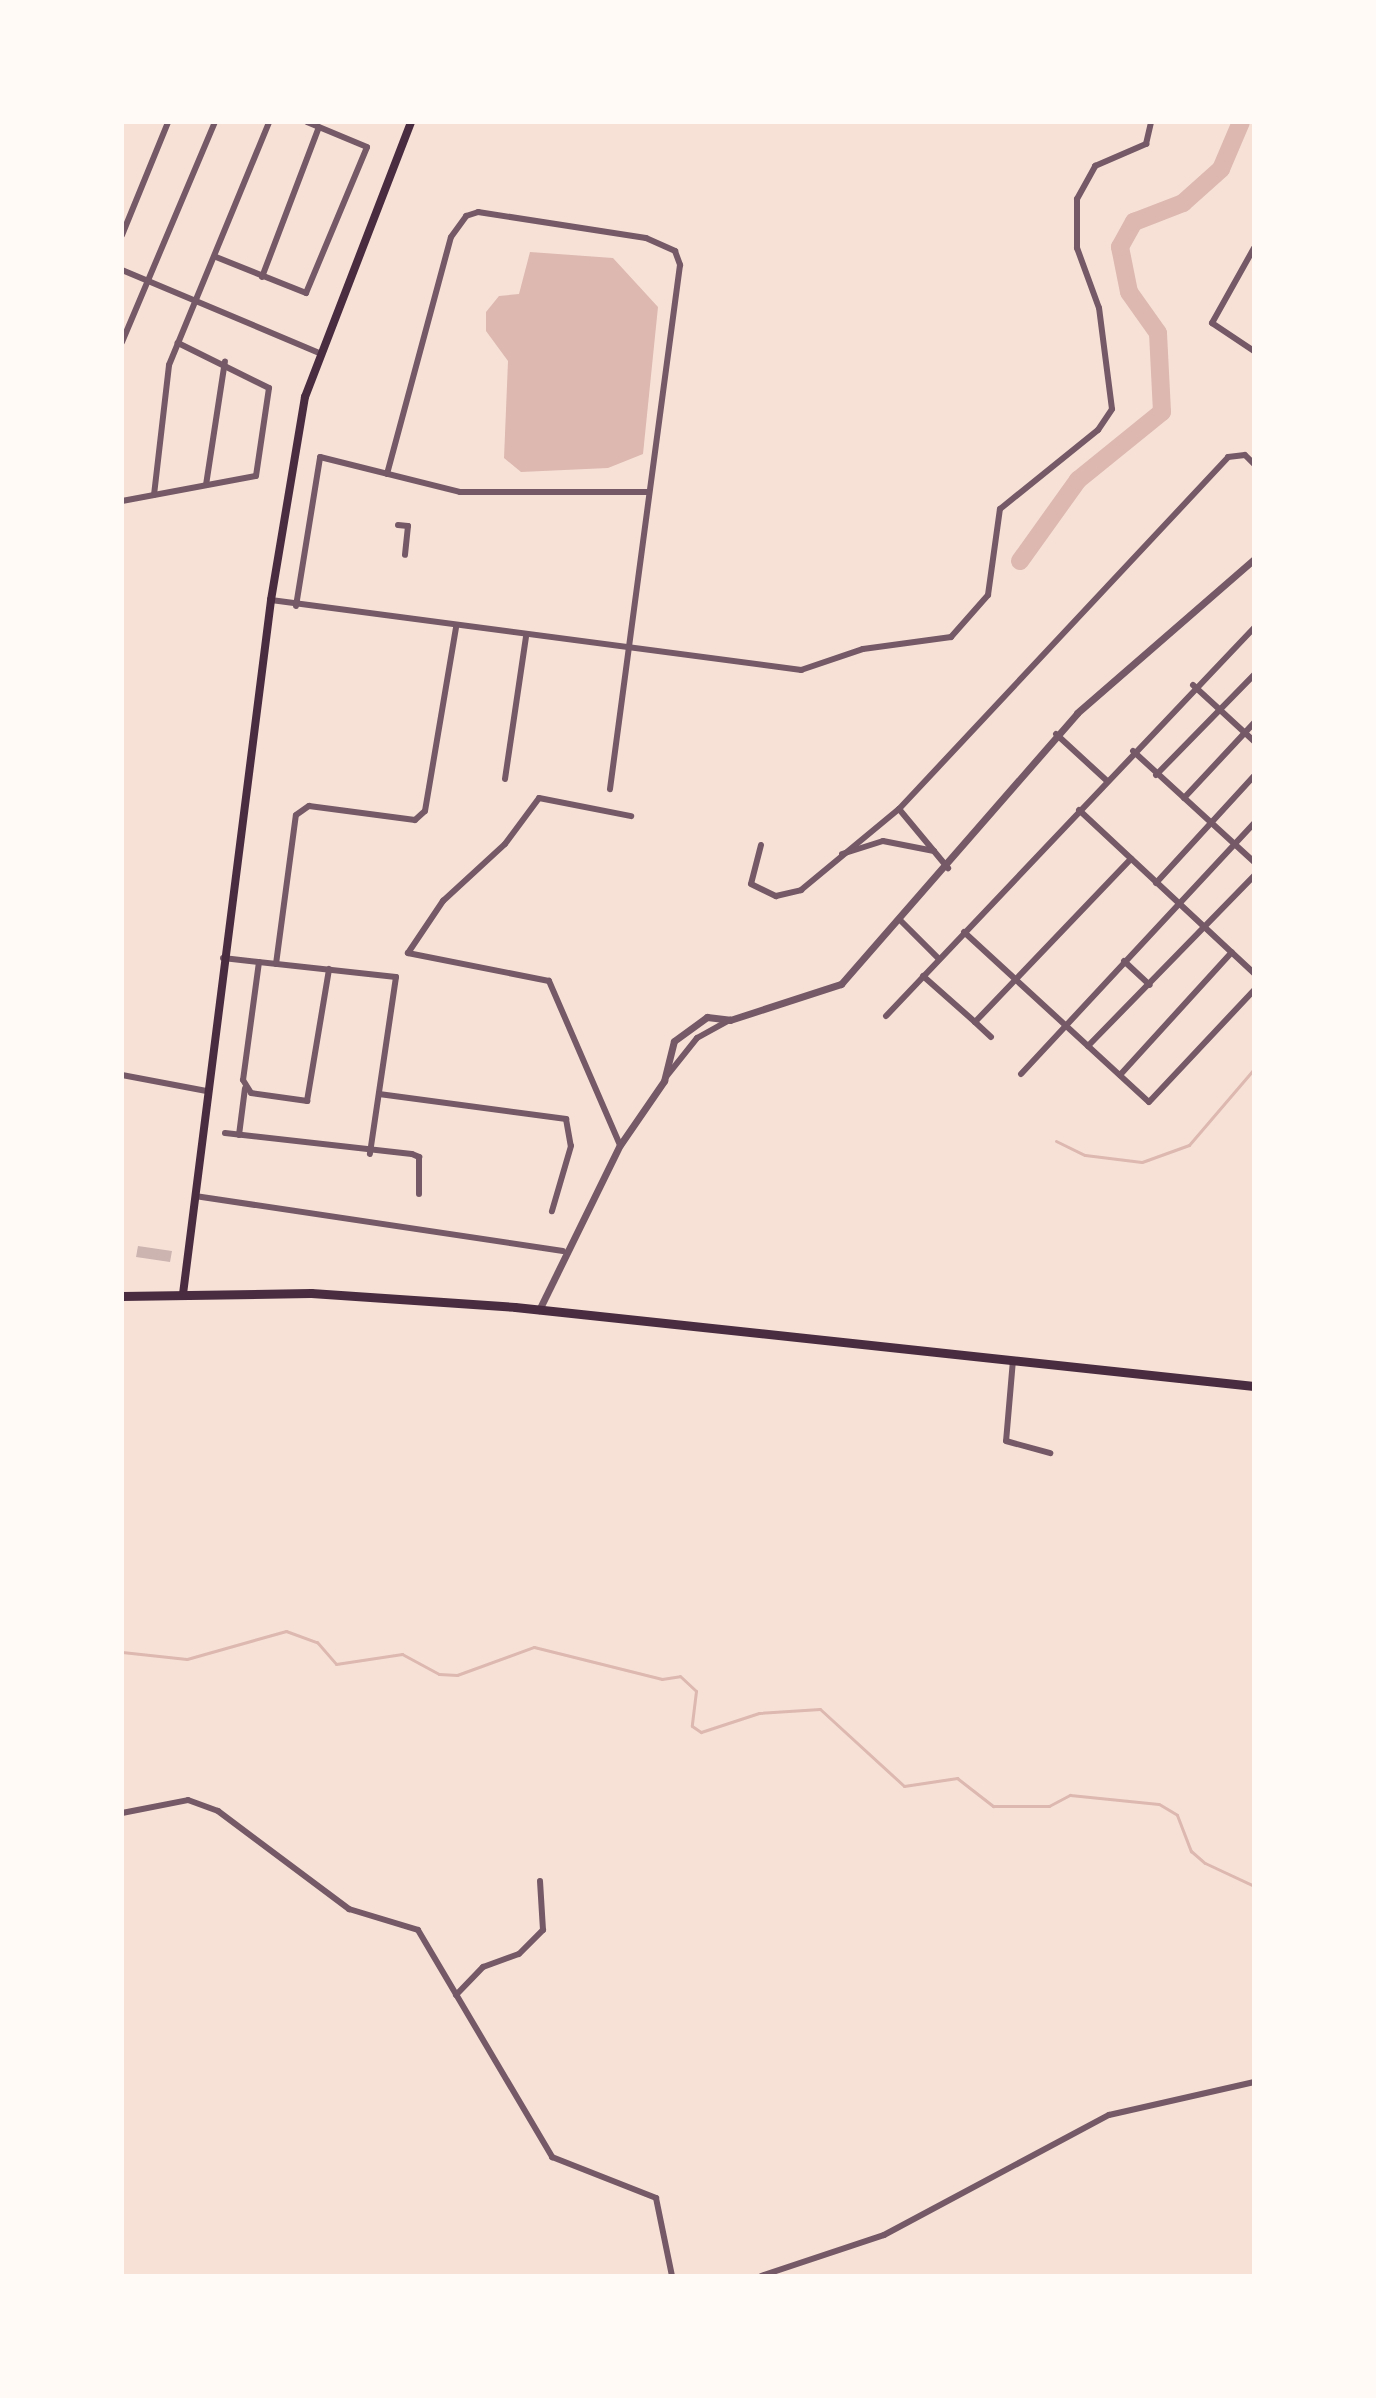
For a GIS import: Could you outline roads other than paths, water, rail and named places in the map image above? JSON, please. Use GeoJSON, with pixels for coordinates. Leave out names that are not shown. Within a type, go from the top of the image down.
{"type":"FeatureCollection","features":[{"type":"Feature","properties":{"kind":"main road"},"geometry":{"type":"LineString","coordinates":[[183,1294],[223,958],[271,600],[317,352],[411,122]]}},
{"type":"Feature","properties":{"kind":"main road"},"geometry":{"type":"LineString","coordinates":[[122,1296],[311,1293],[539,1310],[1254,1386]]}},
{"type":"Feature","properties":{"kind":"street"},"geometry":{"type":"LineString","coordinates":[[122,235],[168,122]]}},
{"type":"Feature","properties":{"kind":"street"},"geometry":{"type":"LineString","coordinates":[[122,342],[152,280],[215,122]]}},
{"type":"Feature","properties":{"kind":"street"},"geometry":{"type":"LineString","coordinates":[[154,495],[169,365],[269,122]]}},
{"type":"Feature","properties":{"kind":"street"},"geometry":{"type":"LineString","coordinates":[[216,257],[306,293],[367,147],[307,122]]}},
{"type":"Feature","properties":{"kind":"street"},"geometry":{"type":"LineString","coordinates":[[271,600],[296,606],[630,651],[801,670],[863,649],[962,631],[988,595],[1000,509],[1098,430],[1112,409],[1099,308],[1077,248],[1077,199],[1087,172],[1146,144],[1151,122]]}},
{"type":"Feature","properties":{"kind":"street"},"geometry":{"type":"LineString","coordinates":[[262,277],[319,127]]}},
{"type":"Feature","properties":{"kind":"street"},"geometry":{"type":"LineString","coordinates":[[387,474],[456,224],[478,212],[646,238],[675,251],[680,265],[610,789]]}},
{"type":"Feature","properties":{"kind":"street"},"geometry":{"type":"LineString","coordinates":[[1254,248],[1212,323],[1254,351]]}},
{"type":"Feature","properties":{"kind":"street"},"geometry":{"type":"LineString","coordinates":[[1245,263],[1254,269]]}},
{"type":"Feature","properties":{"kind":"street"},"geometry":{"type":"LineString","coordinates":[[122,270],[197,297],[317,352]]}},
{"type":"Feature","properties":{"kind":"street"},"geometry":{"type":"LineString","coordinates":[[122,501],[256,476],[269,388],[225,361],[178,343]]}},
{"type":"Feature","properties":{"kind":"street"},"geometry":{"type":"LineString","coordinates":[[206,485],[225,361]]}},
{"type":"Feature","properties":{"kind":"street"},"geometry":{"type":"LineString","coordinates":[[761,845],[749,882],[776,896],[801,890],[839,855],[899,809],[1228,457],[1245,455],[1254,464]]}},
{"type":"Feature","properties":{"kind":"street"},"geometry":{"type":"LineString","coordinates":[[296,606],[320,457],[460,492],[649,492]]}},
{"type":"Feature","properties":{"kind":"street"},"geometry":{"type":"LineString","coordinates":[[398,525],[408,526],[405,555]]}},
{"type":"Feature","properties":{"kind":"street"},"geometry":{"type":"LineString","coordinates":[[539,1310],[563,1251],[620,1145],[697,1038],[730,1020],[841,984],[948,868],[1056,734],[1254,559]]}},
{"type":"Feature","properties":{"kind":"street"},"geometry":{"type":"LineString","coordinates":[[276,964],[296,815],[309,806],[415,820],[425,811],[456,628]]}},
{"type":"Feature","properties":{"kind":"street"},"geometry":{"type":"LineString","coordinates":[[886,1016],[1193,685],[1254,628]]}},
{"type":"Feature","properties":{"kind":"street"},"geometry":{"type":"LineString","coordinates":[[505,779],[526,637]]}},
{"type":"Feature","properties":{"kind":"street"},"geometry":{"type":"LineString","coordinates":[[1156,775],[1218,708],[1254,675]]}},
{"type":"Feature","properties":{"kind":"street"},"geometry":{"type":"LineString","coordinates":[[1193,685],[1254,741]]}},
{"type":"Feature","properties":{"kind":"street"},"geometry":{"type":"LineString","coordinates":[[1184,798],[1254,723]]}},
{"type":"Feature","properties":{"kind":"street"},"geometry":{"type":"LineString","coordinates":[[1056,734],[1106,780]]}},
{"type":"Feature","properties":{"kind":"street"},"geometry":{"type":"LineString","coordinates":[[1133,751],[1209,825],[1254,862]]}},
{"type":"Feature","properties":{"kind":"street"},"geometry":{"type":"LineString","coordinates":[[1156,883],[1254,776]]}},
{"type":"Feature","properties":{"kind":"street"},"geometry":{"type":"LineString","coordinates":[[620,1145],[549,981],[408,953],[443,901],[505,844],[539,798],[631,816]]}},
{"type":"Feature","properties":{"kind":"street"},"geometry":{"type":"LineString","coordinates":[[899,809],[948,868]]}},
{"type":"Feature","properties":{"kind":"street"},"geometry":{"type":"LineString","coordinates":[[1079,810],[1254,973]]}},
{"type":"Feature","properties":{"kind":"street"},"geometry":{"type":"LineString","coordinates":[[1021,1074],[1254,823]]}},
{"type":"Feature","properties":{"kind":"street"},"geometry":{"type":"LineString","coordinates":[[839,855],[883,841],[934,851]]}},
{"type":"Feature","properties":{"kind":"street"},"geometry":{"type":"LineString","coordinates":[[975,1022],[1131,859]]}},
{"type":"Feature","properties":{"kind":"street"},"geometry":{"type":"LineString","coordinates":[[1088,1046],[1206,929],[1254,876]]}},
{"type":"Feature","properties":{"kind":"street"},"geometry":{"type":"LineString","coordinates":[[900,920],[939,959]]}},
{"type":"Feature","properties":{"kind":"street"},"geometry":{"type":"LineString","coordinates":[[964,932],[1149,1102],[1254,990]]}},
{"type":"Feature","properties":{"kind":"street"},"geometry":{"type":"LineString","coordinates":[[1120,1075],[1232,952]]}},
{"type":"Feature","properties":{"kind":"street"},"geometry":{"type":"LineString","coordinates":[[223,958],[396,977],[370,1154]]}},
{"type":"Feature","properties":{"kind":"street"},"geometry":{"type":"LineString","coordinates":[[1124,961],[1150,985]]}},
{"type":"Feature","properties":{"kind":"street"},"geometry":{"type":"LineString","coordinates":[[239,1135],[259,962]]}},
{"type":"Feature","properties":{"kind":"street"},"geometry":{"type":"LineString","coordinates":[[245,1088],[312,1099],[329,969]]}},
{"type":"Feature","properties":{"kind":"street"},"geometry":{"type":"LineString","coordinates":[[923,976],[991,1037]]}},
{"type":"Feature","properties":{"kind":"street"},"geometry":{"type":"LineString","coordinates":[[664,1081],[674,1041],[707,1017],[730,1020]]}},
{"type":"Feature","properties":{"kind":"street"},"geometry":{"type":"LineString","coordinates":[[122,1075],[207,1091]]}},
{"type":"Feature","properties":{"kind":"street"},"geometry":{"type":"LineString","coordinates":[[379,1094],[566,1119],[571,1146],[552,1211]]}},
{"type":"Feature","properties":{"kind":"street"},"geometry":{"type":"LineString","coordinates":[[225,1133],[370,1154],[419,1157],[419,1194]]}},
{"type":"Feature","properties":{"kind":"street"},"geometry":{"type":"LineString","coordinates":[[194,1196],[563,1251]]}},
{"type":"Feature","properties":{"kind":"street"},"geometry":{"type":"LineString","coordinates":[[1013,1360],[1006,1441],[1050,1453]]}},
{"type":"Feature","properties":{"kind":"street"},"geometry":{"type":"LineString","coordinates":[[122,1813],[188,1800],[218,1811],[349,1909],[418,1930],[552,2157],[656,2198],[672,2276]]}},
{"type":"Feature","properties":{"kind":"street"},"geometry":{"type":"LineString","coordinates":[[456,1995],[483,1967],[535,1941],[546,1914],[540,1881]]}},
{"type":"Feature","properties":{"kind":"street"},"geometry":{"type":"LineString","coordinates":[[761,2276],[884,2235],[1109,2115],[1254,2082]]}},
{"type":"Feature","properties":{"kind":"waterway"},"geometry":{"type":"LineString","coordinates":[[1020,561],[1078,480],[1162,412],[1158,333],[1129,292],[1120,247],[1134,222],[1183,203],[1221,169],[1241,122]]}},
{"type":"Feature","properties":{"kind":"waterway"},"geometry":{"type":"LineString","coordinates":[[1056,1141],[1085,1155],[1142,1162],[1189,1145],[1254,1069]]}},
{"type":"Feature","properties":{"kind":"waterway"},"geometry":{"type":"LineString","coordinates":[[122,1652],[187,1659],[286,1631],[317,1642],[336,1664],[402,1654],[439,1674],[457,1675],[534,1647],[662,1679],[680,1676],[696,1691],[692,1726],[701,1732],[759,1713],[820,1709],[904,1786],[957,1778],[993,1806],[1049,1806],[1070,1795],[1159,1804],[1177,1815],[1191,1851],[1205,1863],[1254,1886]]}}]}
